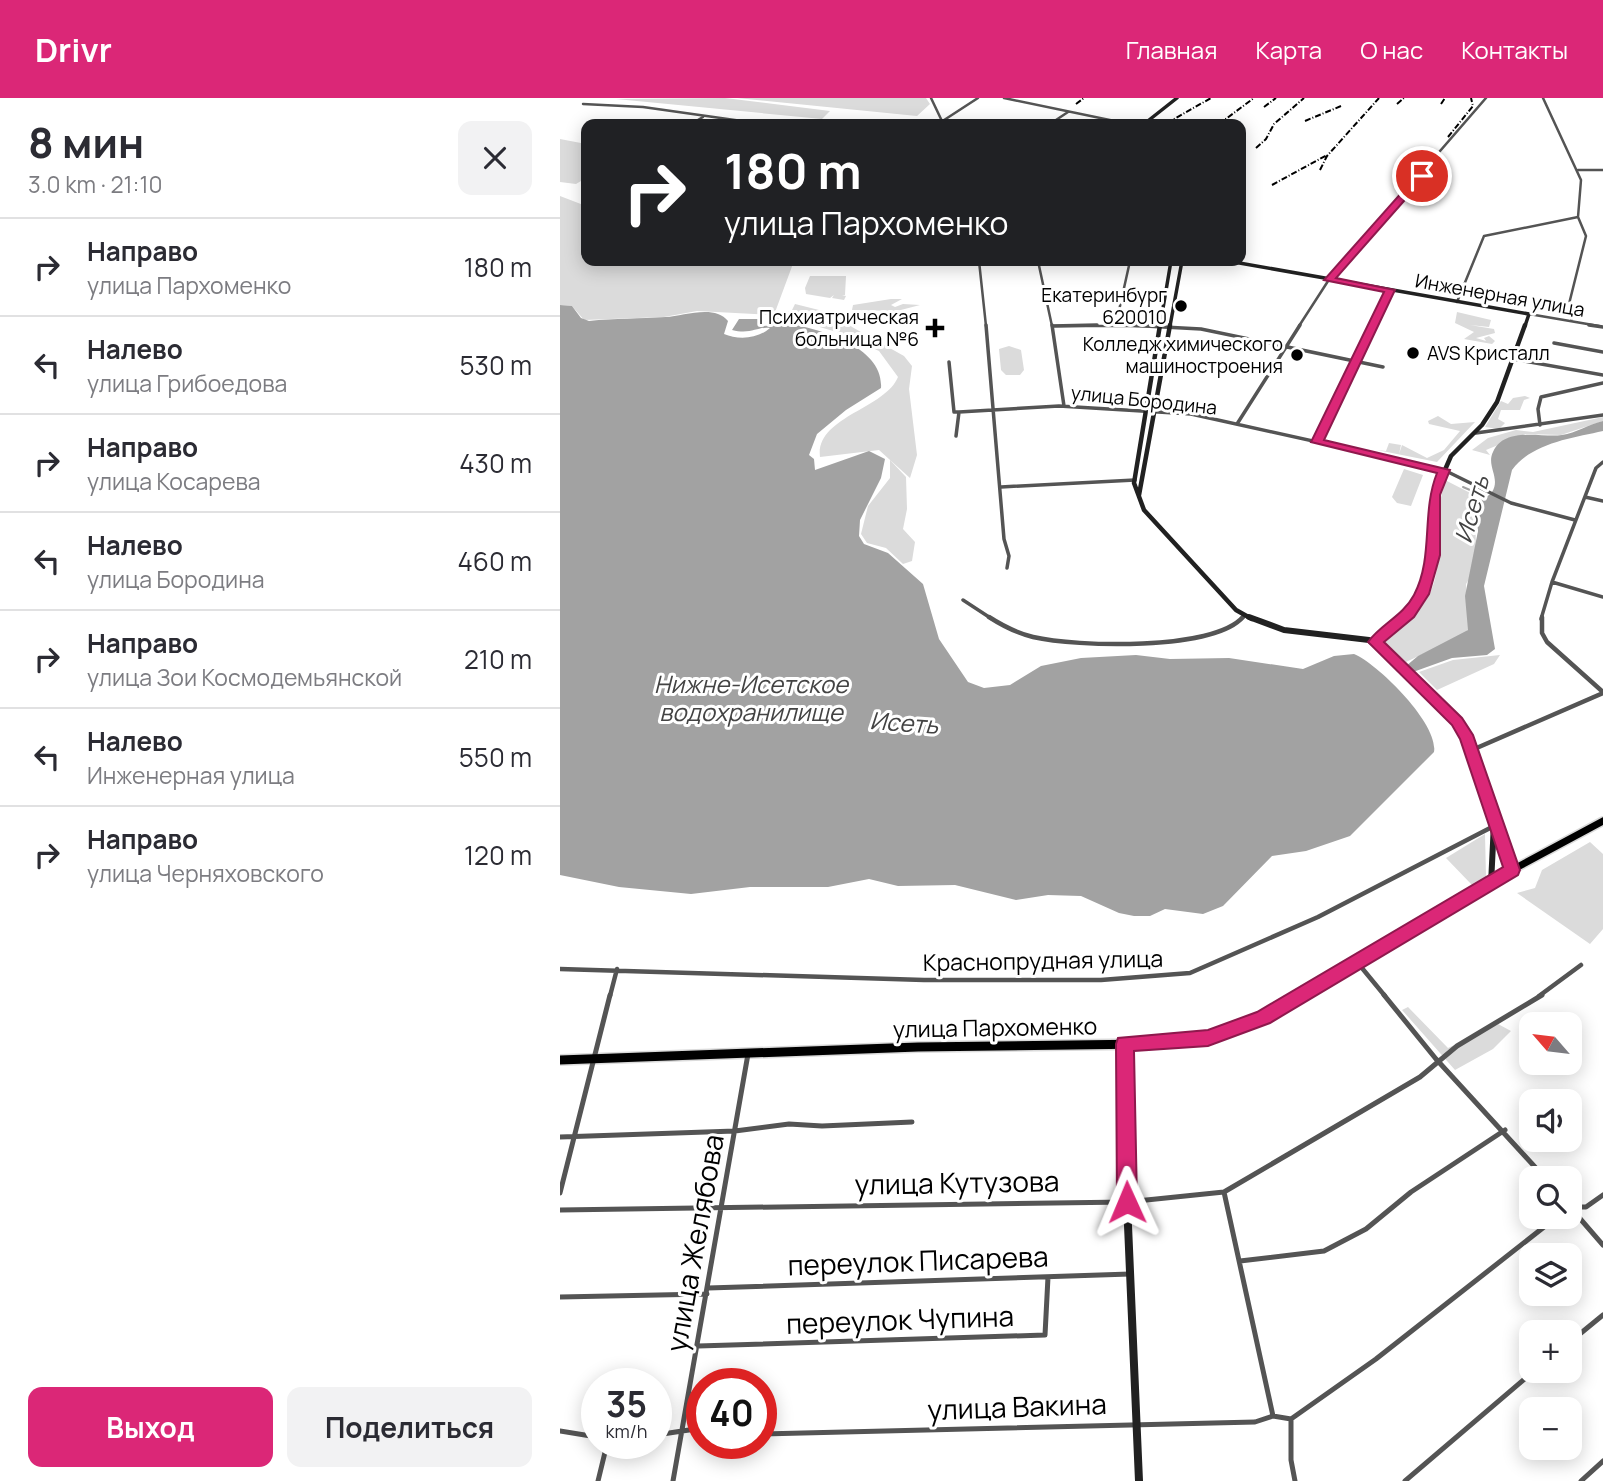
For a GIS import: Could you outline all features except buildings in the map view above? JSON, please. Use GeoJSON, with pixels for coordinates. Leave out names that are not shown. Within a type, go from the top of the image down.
{"type":"FeatureCollection","features":[{"type":"Feature","properties":{"kind":"main road"},"geometry":{"type":"LineString","coordinates":[[1150,119],[1177,98]]}},
{"type":"Feature","properties":{"kind":"main road","name":"Инженерная улица"},"geometry":{"type":"LineString","coordinates":[[1246,264],[1529,314]]}},
{"type":"Feature","properties":{"kind":"main road"},"geometry":{"type":"LineString","coordinates":[[1170,266],[1135,480],[1144,510],[1225,601],[1244,616],[1284,631],[1375,642],[1400,663],[1457,721],[1472,750],[1512,870]]}},
{"type":"Feature","properties":{"kind":"main road"},"geometry":{"type":"LineString","coordinates":[[1138,497],[1156,412],[1181,266]]}},
{"type":"Feature","properties":{"kind":"main road"},"geometry":{"type":"LineString","coordinates":[[1375,642],[1409,614],[1422,594],[1433,555],[1434,495],[1451,456],[1476,433],[1497,402],[1529,314]]}},
{"type":"Feature","properties":{"kind":"main road"},"geometry":{"type":"LineString","coordinates":[[1491,884],[1494,818]]}},
{"type":"Feature","properties":{"kind":"main road","name":"улица Пархоменко"},"geometry":{"type":"LineString","coordinates":[[560,1060],[1186,1042],[1228,1032],[1264,1017],[1512,870],[1603,821]]}},
{"type":"Feature","properties":{"kind":"main road"},"geometry":{"type":"LineString","coordinates":[[1125,1044],[1127,1202],[1139,1481]]}},
{"type":"Feature","properties":{"kind":"street"},"geometry":{"type":"LineString","coordinates":[[931,98],[942,119]]}},
{"type":"Feature","properties":{"kind":"street"},"geometry":{"type":"LineString","coordinates":[[944,119],[978,98]]}},
{"type":"Feature","properties":{"kind":"street"},"geometry":{"type":"LineString","coordinates":[[1004,98],[1106,119]]}},
{"type":"Feature","properties":{"kind":"street"},"geometry":{"type":"LineString","coordinates":[[1237,424],[1329,280],[1486,98]]}},
{"type":"Feature","properties":{"kind":"street"},"geometry":{"type":"LineString","coordinates":[[1543,98],[1578,170],[1582,187],[1578,217],[1586,236],[1569,304],[1573,314],[1571,321]]}},
{"type":"Feature","properties":{"kind":"street"},"geometry":{"type":"LineString","coordinates":[[583,104],[650,108],[726,119]]}},
{"type":"Feature","properties":{"kind":"street"},"geometry":{"type":"LineString","coordinates":[[1057,119],[1068,111]]}},
{"type":"Feature","properties":{"kind":"street"},"geometry":{"type":"LineString","coordinates":[[699,119],[704,116]]}},
{"type":"Feature","properties":{"kind":"street"},"geometry":{"type":"LineString","coordinates":[[1578,170],[1603,170]]}},
{"type":"Feature","properties":{"kind":"street"},"geometry":{"type":"LineString","coordinates":[[1457,302],[1484,236],[1578,217]]}},
{"type":"Feature","properties":{"kind":"street"},"geometry":{"type":"LineString","coordinates":[[979,266],[995,411],[1004,539],[1009,556],[1007,568]]}},
{"type":"Feature","properties":{"kind":"street"},"geometry":{"type":"LineString","coordinates":[[1039,266],[1052,326],[1064,406]]}},
{"type":"Feature","properties":{"kind":"street"},"geometry":{"type":"LineString","coordinates":[[1116,324],[1129,266]]}},
{"type":"Feature","properties":{"kind":"street"},"geometry":{"type":"LineString","coordinates":[[1317,442],[1390,290]]}},
{"type":"Feature","properties":{"kind":"street","name":"Инженерная улица"},"geometry":{"type":"LineString","coordinates":[[1529,314],[1603,327]]}},
{"type":"Feature","properties":{"kind":"street"},"geometry":{"type":"LineString","coordinates":[[1052,326],[1116,324],[1201,329],[1383,367]]}},
{"type":"Feature","properties":{"kind":"street"},"geometry":{"type":"LineString","coordinates":[[1554,343],[1603,352]]}},
{"type":"Feature","properties":{"kind":"street"},"geometry":{"type":"LineString","coordinates":[[1513,359],[1603,375]]}},
{"type":"Feature","properties":{"kind":"street"},"geometry":{"type":"LineString","coordinates":[[949,362],[954,412],[959,412],[956,436]]}},
{"type":"Feature","properties":{"kind":"street"},"geometry":{"type":"LineString","coordinates":[[1540,425],[1538,409],[1541,397],[1603,383]]}},
{"type":"Feature","properties":{"kind":"street","name":"улица Бородина"},"geometry":{"type":"LineString","coordinates":[[959,412],[1064,406],[1191,414],[1444,470],[1511,503],[1575,520]]}},
{"type":"Feature","properties":{"kind":"street"},"geometry":{"type":"LineString","coordinates":[[1476,433],[1603,415]]}},
{"type":"Feature","properties":{"kind":"street"},"geometry":{"type":"LineString","coordinates":[[1472,750],[1603,693],[1589,677],[1550,647],[1540,633],[1552,582],[1597,468],[1603,463]]}},
{"type":"Feature","properties":{"kind":"street"},"geometry":{"type":"LineString","coordinates":[[1001,487],[1135,480]]}},
{"type":"Feature","properties":{"kind":"street"},"geometry":{"type":"LineString","coordinates":[[1586,497],[1603,501]]}},
{"type":"Feature","properties":{"kind":"street"},"geometry":{"type":"LineString","coordinates":[[1552,582],[1603,597]]}},
{"type":"Feature","properties":{"kind":"street"},"geometry":{"type":"LineString","coordinates":[[963,600],[991,621],[1010,629],[1054,640],[1120,642],[1212,635],[1232,627],[1244,616]]}},
{"type":"Feature","properties":{"kind":"street","name":"Краснопрудная улица"},"geometry":{"type":"LineString","coordinates":[[560,969],[937,980],[1101,980],[1190,974],[1318,917],[1494,827]]}},
{"type":"Feature","properties":{"kind":"street"},"geometry":{"type":"LineString","coordinates":[[1357,962],[1436,1059],[1505,1130],[1535,1166]]}},
{"type":"Feature","properties":{"kind":"street","name":"улица Кутузова"},"geometry":{"type":"LineString","coordinates":[[560,1210],[1127,1202],[1224,1192],[1420,1077],[1436,1059],[1562,983],[1581,965]]}},
{"type":"Feature","properties":{"kind":"street"},"geometry":{"type":"LineString","coordinates":[[560,1193],[617,970]]}},
{"type":"Feature","properties":{"kind":"street","name":"улица Желябова"},"geometry":{"type":"LineString","coordinates":[[673,1481],[748,1053]]}},
{"type":"Feature","properties":{"kind":"street"},"geometry":{"type":"LineString","coordinates":[[560,1137],[735,1131],[789,1124],[822,1126],[912,1122]]}},
{"type":"Feature","properties":{"kind":"street"},"geometry":{"type":"LineString","coordinates":[[1240,1261],[1324,1251],[1366,1229],[1411,1192],[1505,1130]]}},
{"type":"Feature","properties":{"kind":"street"},"geometry":{"type":"LineString","coordinates":[[1224,1192],[1273,1416]]}},
{"type":"Feature","properties":{"kind":"street"},"geometry":{"type":"LineString","coordinates":[[1582,1207],[1603,1195]]}},
{"type":"Feature","properties":{"kind":"street"},"geometry":{"type":"LineString","coordinates":[[1582,1221],[1603,1245]]}},
{"type":"Feature","properties":{"kind":"street"},"geometry":{"type":"LineString","coordinates":[[1295,1481],[1291,1460],[1291,1419],[1376,1359],[1541,1229]]}},
{"type":"Feature","properties":{"kind":"street","name":"переулок Писарева"},"geometry":{"type":"LineString","coordinates":[[560,1297],[1130,1274]]}},
{"type":"Feature","properties":{"kind":"street","name":"переулок Чупина"},"geometry":{"type":"LineString","coordinates":[[698,1346],[1045,1335],[1048,1277]]}},
{"type":"Feature","properties":{"kind":"street"},"geometry":{"type":"LineString","coordinates":[[1582,1332],[1603,1315]]}},
{"type":"Feature","properties":{"kind":"street"},"geometry":{"type":"LineString","coordinates":[[1405,1481],[1520,1383]]}},
{"type":"Feature","properties":{"kind":"street","name":"улица Вакина"},"geometry":{"type":"LineString","coordinates":[[777,1433],[1136,1422],[1255,1422],[1273,1416],[1291,1419]]}},
{"type":"Feature","properties":{"kind":"street"},"geometry":{"type":"LineString","coordinates":[[560,1431],[581,1434]]}},
{"type":"Feature","properties":{"kind":"street"},"geometry":{"type":"LineString","coordinates":[[672,1433],[686,1431]]}},
{"type":"Feature","properties":{"kind":"street"},"geometry":{"type":"LineString","coordinates":[[598,1481],[603,1459]]}},
{"type":"Feature","properties":{"kind":"street"},"geometry":{"type":"LineString","coordinates":[[1581,1481],[1603,1461]]}},
{"type":"Feature","properties":{"kind":"shaded area"},"geometry":{"type":"Polygon","coordinates":[[[725,98],[830,111],[822,119],[616,99],[725,98]]]}},
{"type":"Feature","properties":{"kind":"shaded area"},"geometry":{"type":"Polygon","coordinates":[[[737,98],[926,98],[930,104],[917,116],[737,98]]]}},
{"type":"Feature","properties":{"kind":"shaded area"},"geometry":{"type":"Polygon","coordinates":[[[560,139],[581,143],[581,181],[576,184],[560,182],[560,139]]]}},
{"type":"Feature","properties":{"kind":"shaded area"},"geometry":{"type":"Polygon","coordinates":[[[560,196],[581,204],[581,266],[792,266],[774,315],[697,311],[664,317],[584,320],[572,306],[560,305],[560,196]]]}},
{"type":"Feature","properties":{"kind":"shaded area"},"geometry":{"type":"Polygon","coordinates":[[[810,276],[846,276],[845,295],[842,295],[846,296],[844,300],[832,298],[834,295],[830,298],[806,294],[805,288],[810,276]]]}},
{"type":"Feature","properties":{"kind":"shaded area"},"geometry":{"type":"Polygon","coordinates":[[[902,299],[891,305],[895,307],[903,304],[920,305],[897,311],[852,310],[853,305],[902,299]]]}},
{"type":"Feature","properties":{"kind":"shaded area"},"geometry":{"type":"Polygon","coordinates":[[[795,304],[843,316],[852,327],[904,356],[912,366],[909,389],[917,455],[910,478],[879,450],[820,457],[821,443],[828,432],[880,397],[891,388],[898,377],[879,351],[840,333],[806,323],[779,321],[776,317],[792,310],[795,304]]]}},
{"type":"Feature","properties":{"kind":"shaded area"},"geometry":{"type":"Polygon","coordinates":[[[1457,312],[1491,320],[1489,327],[1470,325],[1494,329],[1495,333],[1476,338],[1486,341],[1484,338],[1489,336],[1495,341],[1492,344],[1464,339],[1474,332],[1455,323],[1457,312]]]}},
{"type":"Feature","properties":{"kind":"shaded area"},"geometry":{"type":"Polygon","coordinates":[[[1009,346],[1021,350],[1024,370],[1020,375],[1006,375],[1001,370],[999,349],[1009,346]]]}},
{"type":"Feature","properties":{"kind":"shaded area"},"geometry":{"type":"Polygon","coordinates":[[[1513,398],[1530,398],[1524,400],[1520,410],[1501,410],[1498,419],[1505,423],[1499,429],[1485,427],[1501,401],[1508,404],[1513,398]]]}},
{"type":"Feature","properties":{"kind":"shaded area"},"geometry":{"type":"Polygon","coordinates":[[[1438,416],[1451,424],[1475,422],[1437,462],[1377,450],[1386,451],[1389,443],[1401,445],[1399,454],[1402,445],[1427,458],[1444,450],[1460,431],[1429,424],[1428,421],[1438,416]]]}},
{"type":"Feature","properties":{"kind":"shaded area"},"geometry":{"type":"Polygon","coordinates":[[[1603,417],[1603,421],[1561,435],[1525,434],[1486,450],[1490,455],[1472,450],[1488,438],[1516,430],[1533,432],[1603,417]]]}},
{"type":"Feature","properties":{"kind":"shaded area"},"geometry":{"type":"Polygon","coordinates":[[[890,460],[906,477],[907,509],[903,529],[915,542],[912,561],[903,564],[886,548],[867,543],[861,534],[868,506],[890,478],[890,460]]]}},
{"type":"Feature","properties":{"kind":"shaded area"},"geometry":{"type":"Polygon","coordinates":[[[1404,469],[1423,475],[1411,506],[1397,503],[1392,497],[1404,469]]]}},
{"type":"Feature","properties":{"kind":"shaded area"},"geometry":{"type":"Polygon","coordinates":[[[1445,480],[1480,498],[1475,504],[1474,566],[1466,584],[1469,628],[1465,634],[1406,662],[1384,643],[1385,638],[1409,620],[1425,602],[1433,585],[1437,567],[1440,505],[1445,480]]]}},
{"type":"Feature","properties":{"kind":"shaded area"},"geometry":{"type":"Polygon","coordinates":[[[1500,655],[1494,664],[1437,690],[1419,672],[1453,660],[1500,655]]]}},
{"type":"Feature","properties":{"kind":"shaded area"},"geometry":{"type":"Polygon","coordinates":[[[1485,834],[1486,877],[1472,885],[1446,858],[1485,834]]]}},
{"type":"Feature","properties":{"kind":"shaded area"},"geometry":{"type":"Polygon","coordinates":[[[1590,842],[1603,854],[1603,929],[1590,944],[1517,893],[1535,888],[1542,870],[1590,842]]]}},
{"type":"Feature","properties":{"kind":"shaded area"},"geometry":{"type":"Polygon","coordinates":[[[1408,1007],[1448,1048],[1498,1024],[1511,1031],[1493,1049],[1455,1070],[1402,1010],[1408,1007]]]}},
{"type":"Feature","properties":{"kind":"water","name":"Нижне-Исетское водохранилище"},"geometry":{"type":"Polygon","coordinates":[[[560,305],[572,306],[581,318],[589,321],[715,313],[728,321],[724,334],[742,338],[760,334],[770,328],[744,332],[732,330],[739,319],[764,319],[763,326],[787,324],[804,327],[834,336],[862,351],[873,362],[879,374],[881,388],[846,410],[817,434],[809,455],[814,459],[815,470],[869,451],[885,459],[881,478],[860,520],[859,536],[864,544],[888,553],[923,584],[939,639],[968,682],[984,688],[1010,685],[1041,666],[1081,658],[1136,655],[1170,659],[1229,658],[1303,669],[1334,656],[1354,654],[1365,660],[1405,696],[1427,726],[1433,740],[1434,752],[1350,836],[1306,851],[1272,856],[1223,906],[1203,914],[1165,909],[1150,916],[1134,916],[1119,913],[1081,896],[1048,895],[1016,900],[955,885],[898,886],[869,879],[828,887],[750,887],[691,894],[619,887],[560,875],[560,305]]]}},
{"type":"Feature","properties":{"kind":"water"},"geometry":{"type":"Polygon","coordinates":[[[1603,421],[1603,431],[1541,448],[1520,461],[1512,470],[1484,586],[1495,649],[1487,655],[1452,658],[1413,672],[1406,666],[1418,656],[1468,630],[1465,596],[1478,531],[1475,504],[1490,494],[1494,487],[1491,457],[1499,444],[1515,436],[1567,434],[1603,421]]]}},
{"type":"Feature","properties":{"kind":"waterway","name":"Исеть"},"geometry":{"type":"LineString","coordinates":[[1463,487],[1484,496]]}},
{"type":"Feature","properties":{"kind":"railway"},"geometry":{"type":"LineString","coordinates":[[1076,104],[1084,98]]}},
{"type":"Feature","properties":{"kind":"railway"},"geometry":{"type":"LineString","coordinates":[[1174,119],[1211,98]]}},
{"type":"Feature","properties":{"kind":"railway"},"geometry":{"type":"LineString","coordinates":[[1226,119],[1254,98]]}},
{"type":"Feature","properties":{"kind":"railway"},"geometry":{"type":"LineString","coordinates":[[1264,107],[1276,98]]}},
{"type":"Feature","properties":{"kind":"railway"},"geometry":{"type":"LineString","coordinates":[[1256,148],[1266,139],[1274,124],[1304,98]]}},
{"type":"Feature","properties":{"kind":"railway"},"geometry":{"type":"LineString","coordinates":[[1320,170],[1327,156],[1379,98]]}},
{"type":"Feature","properties":{"kind":"railway"},"geometry":{"type":"LineString","coordinates":[[1397,104],[1404,98]]}},
{"type":"Feature","properties":{"kind":"railway"},"geometry":{"type":"LineString","coordinates":[[1441,104],[1445,98]]}},
{"type":"Feature","properties":{"kind":"railway"},"geometry":{"type":"LineString","coordinates":[[1448,137],[1473,106],[1471,98]]}},
{"type":"Feature","properties":{"kind":"railway"},"geometry":{"type":"LineString","coordinates":[[1305,121],[1341,106]]}},
{"type":"Feature","properties":{"kind":"railway"},"geometry":{"type":"LineString","coordinates":[[1272,185],[1327,155]]}},
{"type":"Feature","properties":{"kind":"place","name":"Екатеринбург 620010"},"geometry":{"type":"Point","coordinates":[1181,306]}},
{"type":"Feature","properties":{"kind":"place","name":"Психиатрическая больница №6"},"geometry":{"type":"Point","coordinates":[935,328]}},
{"type":"Feature","properties":{"kind":"place","name":"AVS Кристалл"},"geometry":{"type":"Point","coordinates":[1413,353]}},
{"type":"Feature","properties":{"kind":"place","name":"Колледж химического машиностроения"},"geometry":{"type":"Point","coordinates":[1297,355]}},
{"type":"Feature","properties":{"kind":"route"},"geometry":{"type":"LineString","coordinates":[[1127,1202],[1125,1044],[1186,1042],[1208,1038],[1264,1017],[1512,870],[1468,738],[1457,721],[1400,663],[1375,642],[1409,614],[1422,594],[1433,555],[1431,527],[1434,495],[1444,470],[1317,442],[1390,290],[1329,280],[1422,176]]}}]}
